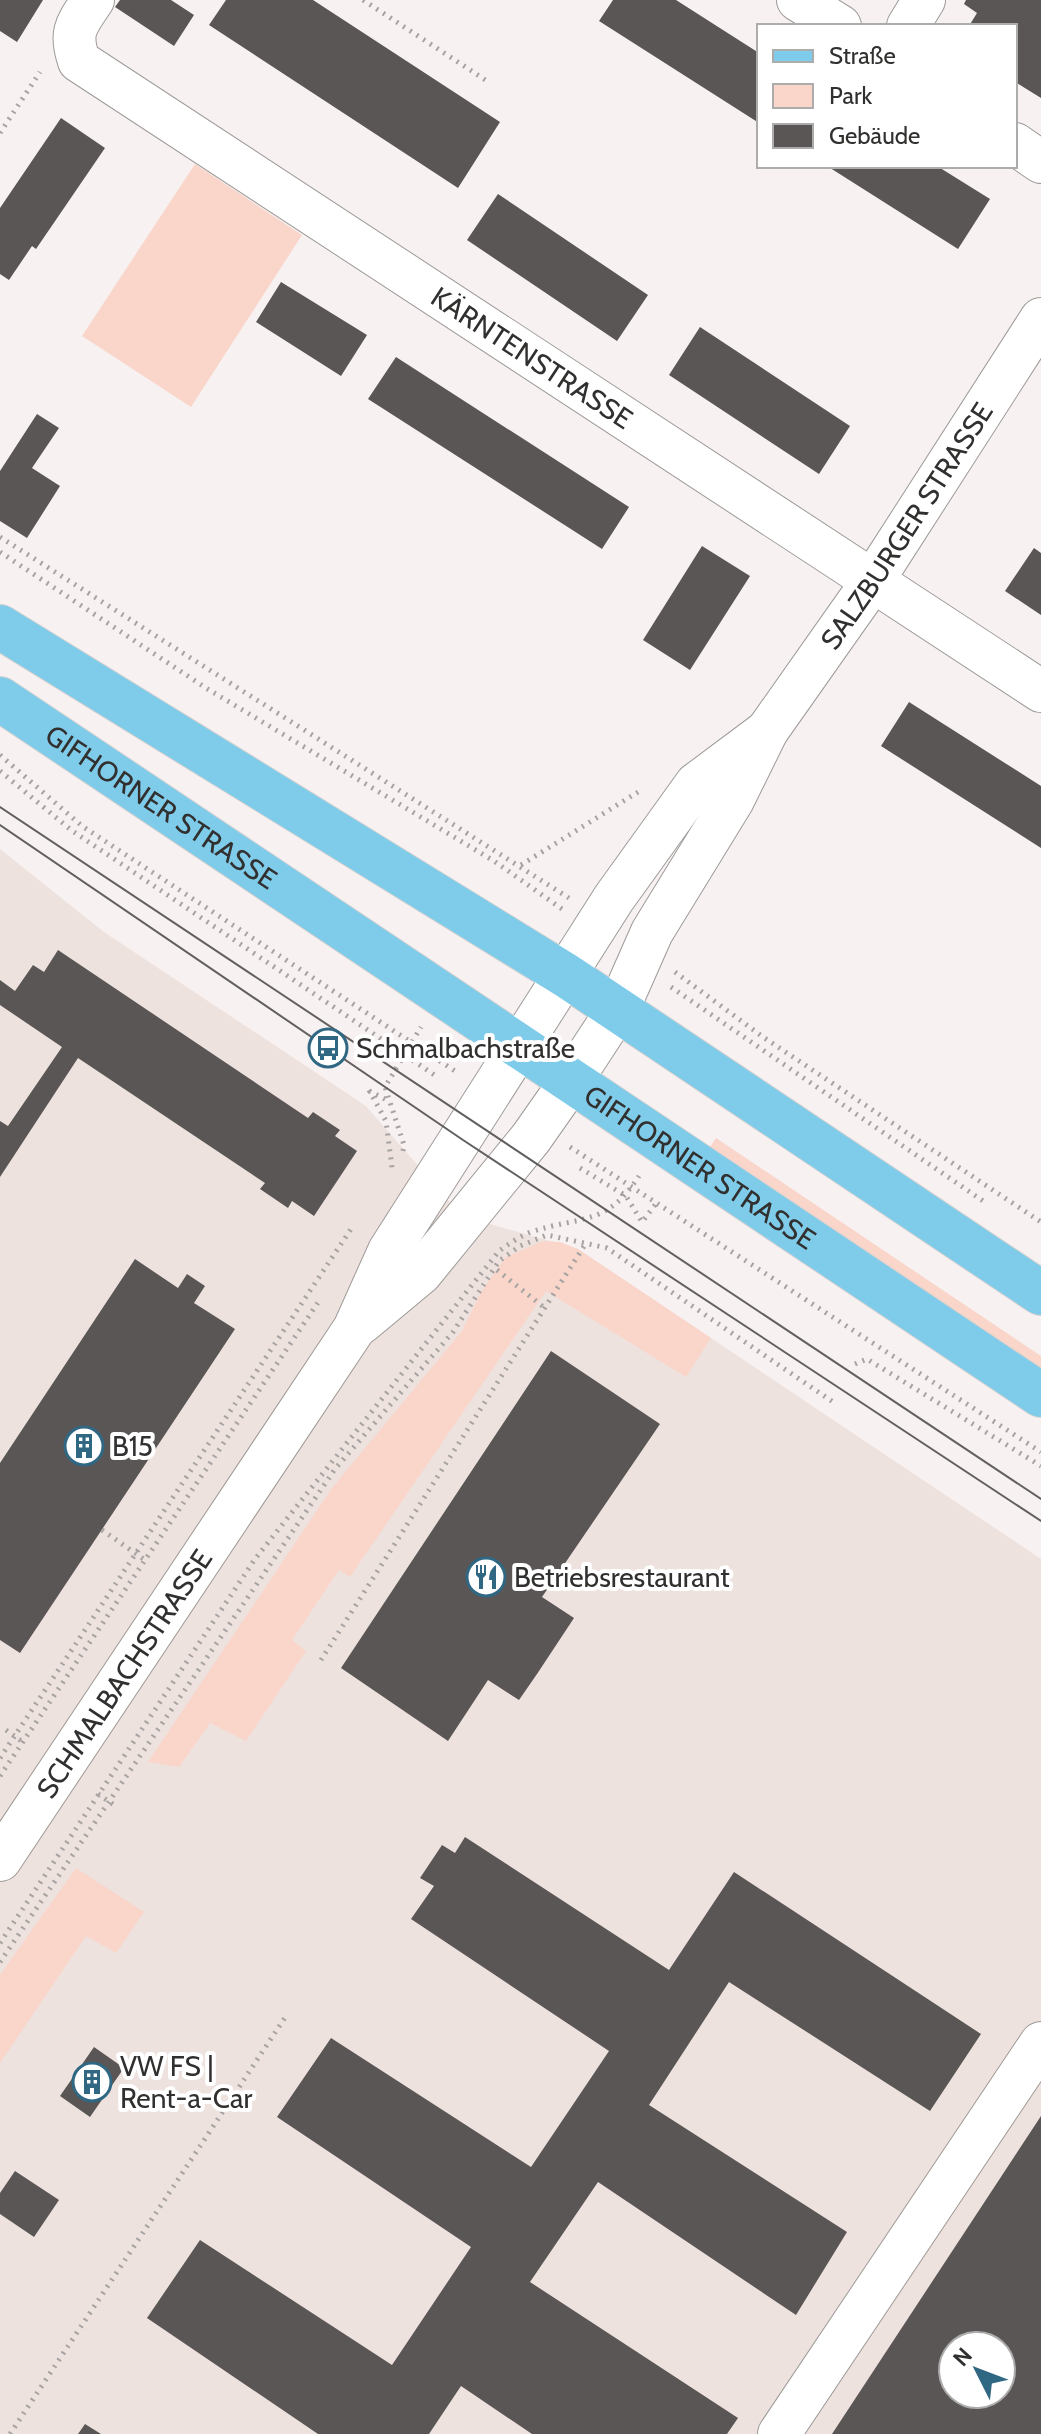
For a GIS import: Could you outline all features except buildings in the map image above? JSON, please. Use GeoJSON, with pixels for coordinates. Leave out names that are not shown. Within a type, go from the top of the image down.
{"type":"FeatureCollection","features":[{"type":"Feature","properties":{"kind":"main road"},"geometry":{"type":"LineString","coordinates":[[0,627],[567,976],[1041,1293]]}},
{"type":"Feature","properties":{"kind":"main road","name":"GIFHORNER STRASSE"},"geometry":{"type":"LineString","coordinates":[[0,699],[1041,1395]]}},
{"type":"Feature","properties":{"kind":"street"},"geometry":{"type":"LineString","coordinates":[[72,41],[77,24],[93,0]]}},
{"type":"Feature","properties":{"kind":"street"},"geometry":{"type":"LineString","coordinates":[[798,0],[837,24]]}},
{"type":"Feature","properties":{"kind":"street"},"geometry":{"type":"LineString","coordinates":[[909,24],[924,0]]}},
{"type":"Feature","properties":{"kind":"street","name":"KÄRNTENSTRASSE"},"geometry":{"type":"LineString","coordinates":[[72,41],[79,61],[1041,691]]}},
{"type":"Feature","properties":{"kind":"street"},"geometry":{"type":"LineString","coordinates":[[1017,145],[1041,162]]}},
{"type":"Feature","properties":{"kind":"street","name":"SALZBURGER STRASSE"},"geometry":{"type":"LineString","coordinates":[[618,1009],[653,966],[652,932],[733,800],[767,731],[872,582],[1041,319]]}},
{"type":"Feature","properties":{"kind":"street","name":"SALZBURGER STRASSE"},"geometry":{"type":"LineString","coordinates":[[567,976],[582,915],[696,784],[767,731]]}},
{"type":"Feature","properties":{"kind":"street","name":"SCHMALBACHSTRASSE"},"geometry":{"type":"LineString","coordinates":[[2,1854],[354,1329],[389,1251],[567,976]]}},
{"type":"Feature","properties":{"kind":"street","name":"SCHMALBACHSTRASSE"},"geometry":{"type":"LineString","coordinates":[[354,1329],[421,1273],[531,1138],[618,1009]]}},
{"type":"Feature","properties":{"kind":"street"},"geometry":{"type":"LineString","coordinates":[[779,2434],[1041,2043]]}},
{"type":"Feature","properties":{"kind":"path"},"geometry":{"type":"LineString","coordinates":[[363,0],[487,81]]}},
{"type":"Feature","properties":{"kind":"path"},"geometry":{"type":"LineString","coordinates":[[0,133],[47,62],[72,41]]}},
{"type":"Feature","properties":{"kind":"path"},"geometry":{"type":"LineString","coordinates":[[0,537],[500,851],[582,915]]}},
{"type":"Feature","properties":{"kind":"path"},"geometry":{"type":"LineString","coordinates":[[0,552],[206,688],[582,915]]}},
{"type":"Feature","properties":{"kind":"path"},"geometry":{"type":"LineString","coordinates":[[0,755],[82,826],[411,1042],[385,1087],[404,1145],[397,1175]]}},
{"type":"Feature","properties":{"kind":"path"},"geometry":{"type":"LineString","coordinates":[[0,771],[71,830],[439,1078]]}},
{"type":"Feature","properties":{"kind":"path"},"geometry":{"type":"LineString","coordinates":[[494,861],[500,851]]}},
{"type":"Feature","properties":{"kind":"path"},"geometry":{"type":"LineString","coordinates":[[653,966],[1041,1222]]}},
{"type":"Feature","properties":{"kind":"path"},"geometry":{"type":"LineString","coordinates":[[653,966],[756,1046],[993,1208]]}},
{"type":"Feature","properties":{"kind":"path"},"geometry":{"type":"LineString","coordinates":[[377,1036],[386,1024]]}},
{"type":"Feature","properties":{"kind":"path"},"geometry":{"type":"LineString","coordinates":[[756,1046],[763,1037]]}},
{"type":"Feature","properties":{"kind":"path"},"geometry":{"type":"LineString","coordinates":[[384,1180],[392,1168],[386,1121],[369,1090],[387,1100]]}},
{"type":"Feature","properties":{"kind":"path"},"geometry":{"type":"LineString","coordinates":[[580,1168],[626,1196],[642,1222],[658,1201]]}},
{"type":"Feature","properties":{"kind":"path"},"geometry":{"type":"LineString","coordinates":[[633,1185],[1041,1452]]}},
{"type":"Feature","properties":{"kind":"path"},"geometry":{"type":"LineString","coordinates":[[0,1943],[255,1559],[499,1251],[529,1232],[587,1221],[626,1196]]}},
{"type":"Feature","properties":{"kind":"path"},"geometry":{"type":"LineString","coordinates":[[0,1758],[358,1219]]}},
{"type":"Feature","properties":{"kind":"path"},"geometry":{"type":"LineString","coordinates":[[0,1962],[335,1469],[453,1332],[499,1261],[520,1246],[547,1235],[607,1248],[833,1402]]}},
{"type":"Feature","properties":{"kind":"path"},"geometry":{"type":"LineString","coordinates":[[321,1660],[586,1243]]}},
{"type":"Feature","properties":{"kind":"path"},"geometry":{"type":"LineString","coordinates":[[497,1270],[546,1310]]}},
{"type":"Feature","properties":{"kind":"path"},"geometry":{"type":"LineString","coordinates":[[0,1776],[325,1292]]}},
{"type":"Feature","properties":{"kind":"path"},"geometry":{"type":"LineString","coordinates":[[855,1364],[867,1359],[1041,1466]]}},
{"type":"Feature","properties":{"kind":"path"},"geometry":{"type":"LineString","coordinates":[[102,1530],[145,1560]]}},
{"type":"Feature","properties":{"kind":"path"},"geometry":{"type":"LineString","coordinates":[[10,2434],[286,2016]]}},
{"type":"Feature","properties":{"kind":"shaded area"},"geometry":{"type":"Polygon","coordinates":[[[0,849],[104,932],[366,1106],[462,1216],[578,1249],[1041,1559],[1041,2434],[0,2434],[0,849]]]}},
{"type":"Feature","properties":{"kind":"green space"},"geometry":{"type":"Polygon","coordinates":[[[195,164],[302,235],[191,407],[82,336],[195,164]]]}},
{"type":"Feature","properties":{"kind":"green space"},"geometry":{"type":"Polygon","coordinates":[[[716,1138],[1041,1356],[1041,1368],[710,1147],[716,1138]]]}},
{"type":"Feature","properties":{"kind":"green space"},"geometry":{"type":"Polygon","coordinates":[[[543,1241],[560,1242],[578,1249],[711,1338],[686,1377],[546,1291],[350,1577],[339,1570],[292,1640],[306,1651],[246,1741],[210,1723],[179,1767],[148,1762],[332,1488],[462,1331],[481,1292],[506,1257],[543,1241]]]}},
{"type":"Feature","properties":{"kind":"green space"},"geometry":{"type":"Polygon","coordinates":[[[76,1868],[144,1912],[116,1953],[86,1936],[0,2063],[0,1975],[76,1868]]]}},
{"type":"Feature","properties":{"kind":"tram line"},"geometry":{"type":"LineString","coordinates":[[0,807],[1041,1499]]}},
{"type":"Feature","properties":{"kind":"tram line"},"geometry":{"type":"LineString","coordinates":[[0,825],[463,1140],[1041,1521]]}},
{"type":"Feature","properties":{"kind":"place","name":"Schmalbachstraße"},"geometry":{"type":"Point","coordinates":[328,1048]}},
{"type":"Feature","properties":{"kind":"place","name":"B15"},"geometry":{"type":"Point","coordinates":[84,1446]}},
{"type":"Feature","properties":{"kind":"place","name":"Betriebsrestaurant"},"geometry":{"type":"Point","coordinates":[486,1577]}},
{"type":"Feature","properties":{"kind":"place","name":"VW FS | Rent-a-Car"},"geometry":{"type":"Point","coordinates":[92,2082]}}]}
